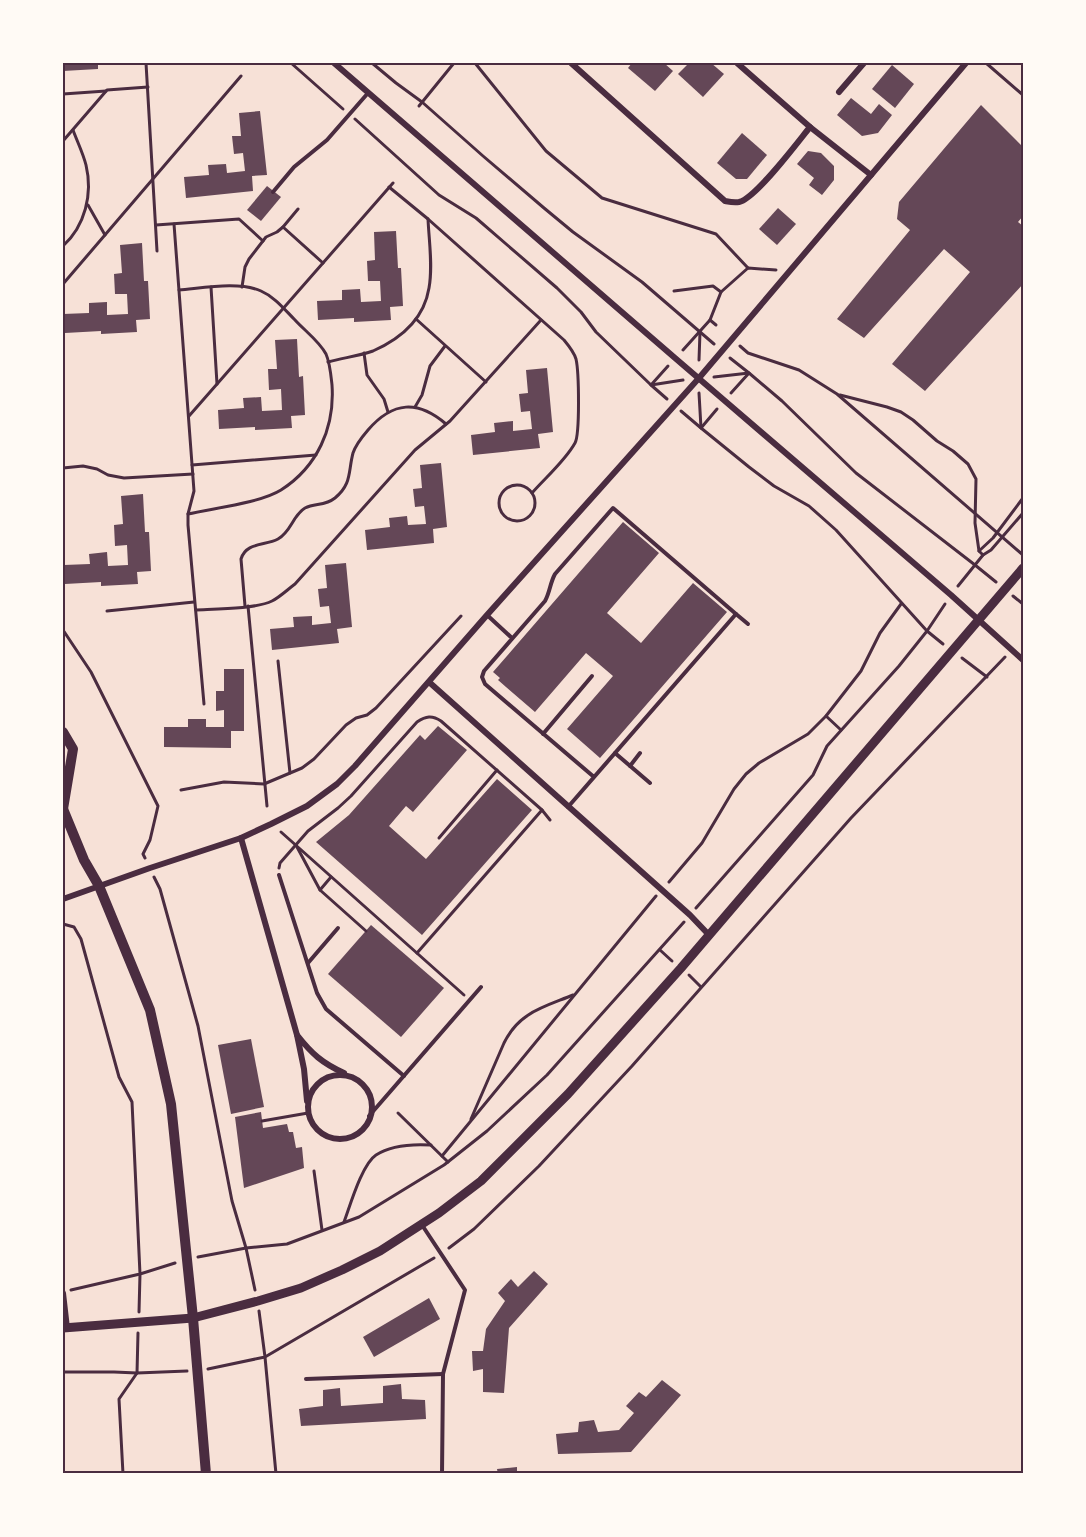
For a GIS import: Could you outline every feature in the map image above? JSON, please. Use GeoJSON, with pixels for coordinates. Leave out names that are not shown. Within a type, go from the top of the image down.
{"type":"FeatureCollection","features":[{"type":"Feature","properties":{"kind":"main road"},"geometry":{"type":"LineString","coordinates":[[63,732],[73,748],[63,809],[84,860]]}},
{"type":"Feature","properties":{"kind":"main road"},"geometry":{"type":"LineString","coordinates":[[63,832],[84,860],[99,886],[150,1010],[171,1104],[206,1474]]}},
{"type":"Feature","properties":{"kind":"street"},"geometry":{"type":"LineString","coordinates":[[334,63],[979,619],[1023,660]]}},
{"type":"Feature","properties":{"kind":"street"},"geometry":{"type":"LineString","coordinates":[[571,63],[725,201],[736,203],[746,199],[759,188],[810,127]]}},
{"type":"Feature","properties":{"kind":"street"},"geometry":{"type":"LineString","coordinates":[[737,63],[810,127],[871,175]]}},
{"type":"Feature","properties":{"kind":"street"},"geometry":{"type":"LineString","coordinates":[[839,92],[864,63]]}},
{"type":"Feature","properties":{"kind":"street"},"geometry":{"type":"LineString","coordinates":[[63,899],[240,838],[307,806],[337,784],[699,378],[966,63]]}},
{"type":"Feature","properties":{"kind":"street"},"geometry":{"type":"LineString","coordinates":[[63,1292],[65,1328],[193,1318],[258,1301],[301,1288],[380,1251],[421,1225],[481,1181],[568,1094],[709,935],[1023,568]]}},
{"type":"Feature","properties":{"kind":"street"},"geometry":{"type":"LineString","coordinates":[[429,682],[690,915],[709,935]]}},
{"type":"Feature","properties":{"kind":"street"},"geometry":{"type":"LineString","coordinates":[[240,838],[297,1035],[310,1119],[322,1134],[334,1138],[346,1138],[356,1134],[369,1116],[370,1096],[364,1086],[355,1079],[318,1059],[297,1035]]}},
{"type":"Feature","properties":{"kind":"street"},"geometry":{"type":"LineString","coordinates":[[308,1110],[309,1098],[319,1082],[339,1075],[355,1079]]}},
{"type":"Feature","properties":{"kind":"lane"},"geometry":{"type":"LineString","coordinates":[[273,192],[294,167],[321,146],[368,93]]}},
{"type":"Feature","properties":{"kind":"lane"},"geometry":{"type":"LineString","coordinates":[[594,777],[483,681],[482,677],[484,671],[549,595],[555,574],[614,508],[748,624]]}},
{"type":"Feature","properties":{"kind":"lane"},"geometry":{"type":"LineString","coordinates":[[568,807],[736,614]]}},
{"type":"Feature","properties":{"kind":"lane"},"geometry":{"type":"LineString","coordinates":[[487,615],[512,638]]}},
{"type":"Feature","properties":{"kind":"lane"},"geometry":{"type":"LineString","coordinates":[[543,734],[592,676]]}},
{"type":"Feature","properties":{"kind":"lane"},"geometry":{"type":"LineString","coordinates":[[615,753],[650,783]]}},
{"type":"Feature","properties":{"kind":"lane"},"geometry":{"type":"LineString","coordinates":[[630,766],[640,753]]}},
{"type":"Feature","properties":{"kind":"lane"},"geometry":{"type":"LineString","coordinates":[[279,876],[317,993],[326,1009],[405,1076]]}},
{"type":"Feature","properties":{"kind":"lane"},"geometry":{"type":"LineString","coordinates":[[308,963],[338,928]]}},
{"type":"Feature","properties":{"kind":"lane"},"geometry":{"type":"LineString","coordinates":[[369,1116],[481,987]]}},
{"type":"Feature","properties":{"kind":"lane"},"geometry":{"type":"LineString","coordinates":[[421,1225],[465,1290],[443,1374],[442,1474]]}},
{"type":"Feature","properties":{"kind":"lane"},"geometry":{"type":"LineString","coordinates":[[306,1379],[443,1374]]}},
{"type":"Feature","properties":{"kind":"path"},"geometry":{"type":"LineString","coordinates":[[146,63],[157,250]]}},
{"type":"Feature","properties":{"kind":"path"},"geometry":{"type":"LineString","coordinates":[[291,63],[439,195],[476,218],[557,288],[581,312],[596,332],[651,384]]}},
{"type":"Feature","properties":{"kind":"path"},"geometry":{"type":"LineString","coordinates":[[372,63],[422,102],[573,232],[642,282],[700,332],[710,320],[721,292],[748,268]]}},
{"type":"Feature","properties":{"kind":"path"},"geometry":{"type":"LineString","coordinates":[[418,106],[454,63]]}},
{"type":"Feature","properties":{"kind":"path"},"geometry":{"type":"LineString","coordinates":[[475,63],[546,151],[602,198],[716,234],[748,268],[789,271]]}},
{"type":"Feature","properties":{"kind":"path"},"geometry":{"type":"LineString","coordinates":[[986,63],[1023,95]]}},
{"type":"Feature","properties":{"kind":"path"},"geometry":{"type":"LineString","coordinates":[[63,284],[241,76]]}},
{"type":"Feature","properties":{"kind":"path"},"geometry":{"type":"LineString","coordinates":[[63,94],[148,87]]}},
{"type":"Feature","properties":{"kind":"path"},"geometry":{"type":"LineString","coordinates":[[63,141],[107,90]]}},
{"type":"Feature","properties":{"kind":"path"},"geometry":{"type":"LineString","coordinates":[[63,246],[77,229],[87,204],[86,165],[73,130]]}},
{"type":"Feature","properties":{"kind":"path"},"geometry":{"type":"LineString","coordinates":[[385,146],[389,141]]}},
{"type":"Feature","properties":{"kind":"path"},"geometry":{"type":"LineString","coordinates":[[189,416],[393,183]]}},
{"type":"Feature","properties":{"kind":"path"},"geometry":{"type":"LineString","coordinates":[[389,187],[570,346],[576,357],[578,438],[568,453],[532,493]]}},
{"type":"Feature","properties":{"kind":"path"},"geometry":{"type":"LineString","coordinates":[[87,204],[105,235]]}},
{"type":"Feature","properties":{"kind":"path"},"geometry":{"type":"LineString","coordinates":[[242,287],[245,267],[249,259],[266,237],[283,227],[298,209]]}},
{"type":"Feature","properties":{"kind":"path"},"geometry":{"type":"LineString","coordinates":[[156,225],[239,219],[263,241]]}},
{"type":"Feature","properties":{"kind":"path"},"geometry":{"type":"LineString","coordinates":[[328,362],[372,351],[393,341],[410,327],[421,313],[429,289],[428,219]]}},
{"type":"Feature","properties":{"kind":"path"},"geometry":{"type":"LineString","coordinates":[[174,224],[194,491],[188,514],[188,525],[204,704]]}},
{"type":"Feature","properties":{"kind":"path"},"geometry":{"type":"LineString","coordinates":[[283,227],[323,263]]}},
{"type":"Feature","properties":{"kind":"path"},"geometry":{"type":"LineString","coordinates":[[674,291],[713,286],[721,292]]}},
{"type":"Feature","properties":{"kind":"path"},"geometry":{"type":"LineString","coordinates":[[211,287],[217,384]]}},
{"type":"Feature","properties":{"kind":"path"},"geometry":{"type":"LineString","coordinates":[[179,290],[242,287],[260,290],[276,300],[326,354],[331,374],[333,399],[329,427],[316,455],[299,476],[279,491],[262,498],[188,514]]}},
{"type":"Feature","properties":{"kind":"path"},"geometry":{"type":"LineString","coordinates":[[416,319],[486,382]]}},
{"type":"Feature","properties":{"kind":"path"},"geometry":{"type":"LineString","coordinates":[[196,610],[261,605],[273,601],[294,584],[415,450],[447,424],[541,320]]}},
{"type":"Feature","properties":{"kind":"path"},"geometry":{"type":"LineString","coordinates":[[710,320],[716,325]]}},
{"type":"Feature","properties":{"kind":"path"},"geometry":{"type":"LineString","coordinates":[[737,343],[748,353],[800,370],[837,394],[1023,555]]}},
{"type":"Feature","properties":{"kind":"path"},"geometry":{"type":"LineString","coordinates":[[415,407],[422,395],[430,366],[445,346]]}},
{"type":"Feature","properties":{"kind":"path"},"geometry":{"type":"LineString","coordinates":[[364,353],[367,375],[384,399],[388,412]]}},
{"type":"Feature","properties":{"kind":"path"},"geometry":{"type":"LineString","coordinates":[[749,373],[782,401],[856,472],[975,565]]}},
{"type":"Feature","properties":{"kind":"path"},"geometry":{"type":"LineString","coordinates":[[837,394],[901,412],[968,464],[976,479],[975,523],[979,551],[983,555]]}},
{"type":"Feature","properties":{"kind":"path"},"geometry":{"type":"LineString","coordinates":[[267,806],[242,553],[248,548],[276,540],[283,535],[304,508],[333,500],[347,486],[354,452],[361,438],[388,412],[397,408],[415,407],[426,410],[447,424]]}},
{"type":"Feature","properties":{"kind":"path"},"geometry":{"type":"LineString","coordinates":[[276,1474],[265,1357],[441,1254],[474,1229],[539,1166],[632,1066],[851,818],[987,677],[927,631],[836,530],[810,506],[774,486],[701,428]]}},
{"type":"Feature","properties":{"kind":"path"},"geometry":{"type":"LineString","coordinates":[[192,465],[316,455]]}},
{"type":"Feature","properties":{"kind":"path"},"geometry":{"type":"LineString","coordinates":[[63,468],[83,466],[124,478],[193,474]]}},
{"type":"Feature","properties":{"kind":"path"},"geometry":{"type":"LineString","coordinates":[[520,485],[532,493],[535,501],[528,517],[517,521],[501,513],[499,501],[504,490],[520,485]]}},
{"type":"Feature","properties":{"kind":"path"},"geometry":{"type":"LineString","coordinates":[[979,551],[993,538],[1023,498]]}},
{"type":"Feature","properties":{"kind":"path"},"geometry":{"type":"LineString","coordinates":[[155,880],[160,889],[198,1026],[232,1201],[246,1248],[287,1244],[358,1217],[448,1162],[487,1131],[540,1082],[660,950],[813,775],[826,746],[927,631],[951,595],[983,555],[991,550],[1023,513]]}},
{"type":"Feature","properties":{"kind":"path"},"geometry":{"type":"LineString","coordinates":[[107,611],[195,602]]}},
{"type":"Feature","properties":{"kind":"path"},"geometry":{"type":"LineString","coordinates":[[442,1156],[702,843],[734,789],[746,774],[759,763],[808,734],[826,716],[861,671],[880,633],[901,603]]}},
{"type":"Feature","properties":{"kind":"path"},"geometry":{"type":"LineString","coordinates":[[181,790],[224,782],[264,784],[302,768],[314,759],[346,724],[367,715],[376,708],[461,616]]}},
{"type":"Feature","properties":{"kind":"path"},"geometry":{"type":"LineString","coordinates":[[63,630],[91,672],[158,806],[150,840],[143,854]]}},
{"type":"Feature","properties":{"kind":"path"},"geometry":{"type":"LineString","coordinates":[[278,661],[290,773]]}},
{"type":"Feature","properties":{"kind":"path"},"geometry":{"type":"LineString","coordinates":[[279,876],[280,863],[312,827],[345,802],[417,722],[430,716],[441,720],[542,810],[550,820]]}},
{"type":"Feature","properties":{"kind":"path"},"geometry":{"type":"LineString","coordinates":[[826,716],[841,730]]}},
{"type":"Feature","properties":{"kind":"path"},"geometry":{"type":"LineString","coordinates":[[439,838],[497,770]]}},
{"type":"Feature","properties":{"kind":"path"},"geometry":{"type":"LineString","coordinates":[[417,953],[542,810]]}},
{"type":"Feature","properties":{"kind":"path"},"geometry":{"type":"LineString","coordinates":[[279,830],[470,1000]]}},
{"type":"Feature","properties":{"kind":"path"},"geometry":{"type":"LineString","coordinates":[[296,845],[320,890],[366,931]]}},
{"type":"Feature","properties":{"kind":"path"},"geometry":{"type":"LineString","coordinates":[[320,890],[331,876]]}},
{"type":"Feature","properties":{"kind":"path"},"geometry":{"type":"LineString","coordinates":[[63,924],[74,927],[81,939],[119,1077],[132,1101],[140,1274],[63,1292]]}},
{"type":"Feature","properties":{"kind":"path"},"geometry":{"type":"LineString","coordinates":[[469,1123],[504,1043],[516,1024],[535,1011],[576,994]]}},
{"type":"Feature","properties":{"kind":"path"},"geometry":{"type":"LineString","coordinates":[[262,1121],[308,1110]]}},
{"type":"Feature","properties":{"kind":"path"},"geometry":{"type":"LineString","coordinates":[[398,1113],[448,1162]]}},
{"type":"Feature","properties":{"kind":"path"},"geometry":{"type":"LineString","coordinates":[[344,1222],[368,1163],[375,1155],[400,1147],[431,1145]]}},
{"type":"Feature","properties":{"kind":"path"},"geometry":{"type":"LineString","coordinates":[[314,1171],[322,1230]]}},
{"type":"Feature","properties":{"kind":"path"},"geometry":{"type":"LineString","coordinates":[[63,1372],[137,1373],[119,1399],[123,1474]]}},
{"type":"Feature","properties":{"kind":"building"},"geometry":{"type":"Polygon","coordinates":[[[63,63],[98,63],[98,69],[63,71],[63,63]]]}},
{"type":"Feature","properties":{"kind":"building"},"geometry":{"type":"Polygon","coordinates":[[[632,63],[664,63],[673,71],[655,91],[628,68],[632,63]]]}},
{"type":"Feature","properties":{"kind":"building"},"geometry":{"type":"Polygon","coordinates":[[[689,63],[711,63],[724,74],[703,97],[678,74],[689,63]]]}},
{"type":"Feature","properties":{"kind":"building"},"geometry":{"type":"Polygon","coordinates":[[[892,65],[914,84],[895,108],[872,89],[892,65]]]}},
{"type":"Feature","properties":{"kind":"building"},"geometry":{"type":"Polygon","coordinates":[[[851,98],[871,114],[879,104],[892,115],[878,133],[862,136],[837,115],[851,98]]]}},
{"type":"Feature","properties":{"kind":"building"},"geometry":{"type":"Polygon","coordinates":[[[981,105],[1023,147],[1023,216],[1018,222],[1023,226],[1023,284],[925,391],[892,364],[970,272],[944,249],[864,338],[837,319],[910,230],[897,219],[899,202],[981,105]]]}},
{"type":"Feature","properties":{"kind":"building"},"geometry":{"type":"Polygon","coordinates":[[[260,111],[267,175],[252,176],[253,191],[186,198],[184,177],[209,175],[208,165],[226,164],[227,173],[245,171],[243,153],[234,154],[232,136],[241,136],[239,113],[260,111]]]}},
{"type":"Feature","properties":{"kind":"building"},"geometry":{"type":"Polygon","coordinates":[[[742,133],[767,155],[747,179],[736,179],[717,163],[742,133]]]}},
{"type":"Feature","properties":{"kind":"building"},"geometry":{"type":"Polygon","coordinates":[[[808,151],[821,153],[834,166],[834,180],[822,195],[809,185],[814,178],[797,164],[808,151]]]}},
{"type":"Feature","properties":{"kind":"building"},"geometry":{"type":"Polygon","coordinates":[[[267,186],[281,197],[261,221],[247,210],[267,186]]]}},
{"type":"Feature","properties":{"kind":"building"},"geometry":{"type":"Polygon","coordinates":[[[778,208],[796,224],[777,245],[759,229],[778,208]]]}},
{"type":"Feature","properties":{"kind":"building"},"geometry":{"type":"Polygon","coordinates":[[[396,231],[403,306],[390,307],[391,320],[354,322],[354,318],[318,320],[317,301],[342,300],[342,290],[360,289],[361,302],[381,301],[380,281],[368,281],[367,261],[375,260],[374,232],[396,231]]]}},
{"type":"Feature","properties":{"kind":"building"},"geometry":{"type":"Polygon","coordinates":[[[142,243],[144,281],[148,281],[150,319],[136,320],[137,332],[65,333],[63,314],[89,313],[89,303],[107,302],[107,315],[128,314],[127,294],[115,294],[114,274],[122,273],[120,245],[142,243]]]}},
{"type":"Feature","properties":{"kind":"building"},"geometry":{"type":"Polygon","coordinates":[[[297,339],[299,377],[303,376],[305,415],[291,416],[292,428],[219,429],[218,410],[244,408],[243,398],[261,397],[262,411],[282,410],[281,389],[269,390],[268,369],[277,369],[275,340],[297,339]]]}},
{"type":"Feature","properties":{"kind":"building"},"geometry":{"type":"Polygon","coordinates":[[[547,368],[553,432],[538,434],[540,448],[473,455],[471,435],[495,432],[494,423],[513,421],[513,431],[532,429],[530,411],[521,412],[519,394],[528,393],[526,370],[547,368]]]}},
{"type":"Feature","properties":{"kind":"building"},"geometry":{"type":"Polygon","coordinates":[[[441,463],[447,527],[433,529],[434,543],[367,550],[365,530],[390,527],[389,518],[407,516],[408,525],[426,524],[424,506],[415,507],[413,489],[422,488],[420,465],[441,463]]]}},
{"type":"Feature","properties":{"kind":"building"},"geometry":{"type":"Polygon","coordinates":[[[143,494],[145,532],[149,532],[151,571],[137,572],[138,584],[101,586],[101,582],[65,584],[64,565],[90,564],[89,554],[107,552],[108,566],[128,565],[127,545],[115,546],[114,525],[123,524],[121,496],[143,494]]]}},
{"type":"Feature","properties":{"kind":"building"},"geometry":{"type":"Polygon","coordinates":[[[623,522],[659,553],[607,613],[641,643],[693,583],[727,612],[600,758],[567,729],[613,676],[586,653],[535,712],[498,680],[500,678],[493,672],[623,522]]]}},
{"type":"Feature","properties":{"kind":"building"},"geometry":{"type":"Polygon","coordinates":[[[346,563],[352,627],[337,629],[339,643],[272,650],[270,629],[294,627],[293,617],[312,616],[312,625],[331,623],[329,606],[320,607],[318,589],[327,588],[325,565],[346,563]]]}},
{"type":"Feature","properties":{"kind":"building"},"geometry":{"type":"Polygon","coordinates":[[[224,669],[244,669],[244,731],[231,731],[231,748],[164,747],[164,727],[188,727],[188,719],[206,719],[206,727],[224,727],[224,710],[216,711],[216,691],[224,691],[224,669]]]}},
{"type":"Feature","properties":{"kind":"building"},"geometry":{"type":"Polygon","coordinates":[[[438,726],[467,750],[413,812],[406,806],[389,826],[426,859],[497,779],[532,810],[422,935],[316,842],[349,815],[420,735],[425,740],[438,726]]]}},
{"type":"Feature","properties":{"kind":"building"},"geometry":{"type":"Polygon","coordinates":[[[371,925],[444,988],[401,1037],[328,974],[371,925]]]}},
{"type":"Feature","properties":{"kind":"building"},"geometry":{"type":"Polygon","coordinates":[[[251,1039],[264,1107],[231,1114],[218,1045],[251,1039]]]}},
{"type":"Feature","properties":{"kind":"building"},"geometry":{"type":"Polygon","coordinates":[[[261,1112],[263,1128],[287,1124],[289,1132],[293,1132],[296,1148],[302,1147],[304,1168],[244,1188],[235,1117],[261,1112]]]}},
{"type":"Feature","properties":{"kind":"building"},"geometry":{"type":"Polygon","coordinates":[[[534,1271],[548,1284],[509,1328],[504,1393],[483,1392],[483,1369],[473,1371],[472,1351],[483,1351],[486,1329],[505,1301],[498,1293],[511,1279],[518,1287],[534,1271]]]}},
{"type":"Feature","properties":{"kind":"building"},"geometry":{"type":"Polygon","coordinates":[[[429,1298],[440,1319],[374,1357],[363,1337],[429,1298]]]}},
{"type":"Feature","properties":{"kind":"building"},"geometry":{"type":"Polygon","coordinates":[[[662,1380],[681,1395],[631,1452],[558,1454],[556,1434],[578,1432],[579,1422],[594,1420],[598,1432],[619,1430],[634,1413],[626,1406],[639,1392],[646,1397],[662,1380]]]}},
{"type":"Feature","properties":{"kind":"building"},"geometry":{"type":"Polygon","coordinates":[[[401,1384],[402,1399],[425,1400],[426,1419],[301,1426],[299,1409],[323,1406],[323,1390],[340,1388],[341,1406],[383,1403],[383,1386],[401,1384]]]}},
{"type":"Feature","properties":{"kind":"building"},"geometry":{"type":"Polygon","coordinates":[[[517,1467],[517,1474],[498,1474],[497,1469],[517,1467]]]}}]}
